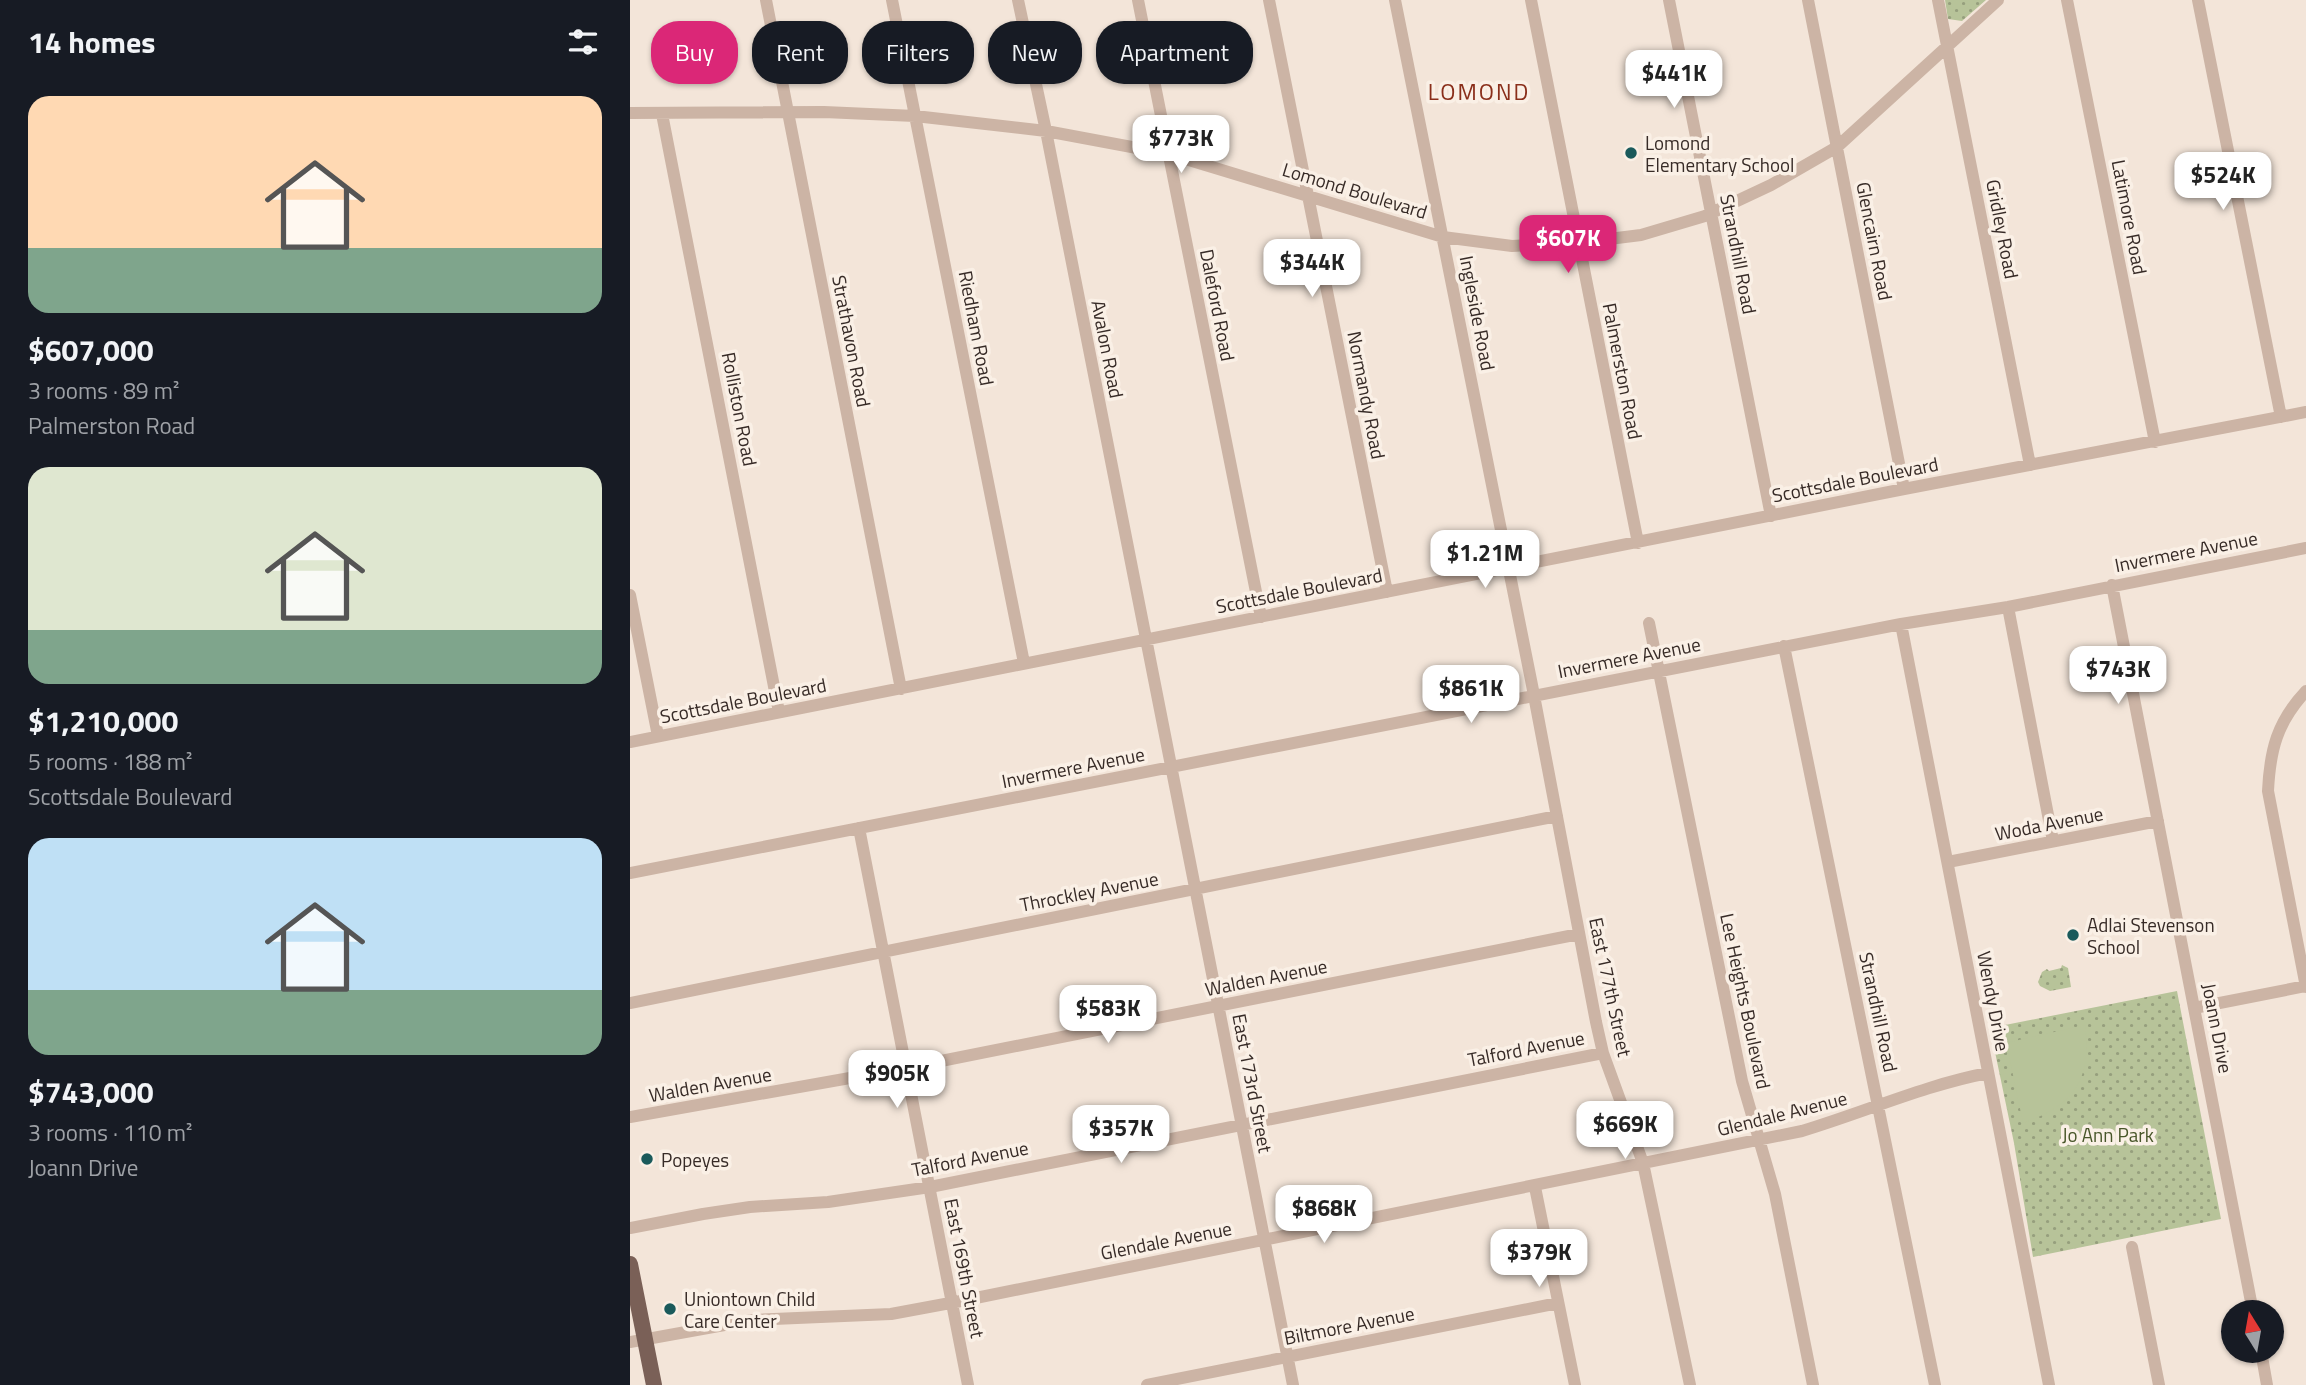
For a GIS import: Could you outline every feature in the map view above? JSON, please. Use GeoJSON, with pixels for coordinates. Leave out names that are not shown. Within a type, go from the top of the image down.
{"type":"FeatureCollection","features":[{"type":"Feature","properties":{"kind":"main road"},"geometry":{"type":"LineString","coordinates":[[630,1265],[637,1340],[654,1385]]}},
{"type":"Feature","properties":{"kind":"street","name":"Strathavon Road"},"geometry":{"type":"LineString","coordinates":[[766,0],[901,689]]}},
{"type":"Feature","properties":{"kind":"street","name":"Riedham Road"},"geometry":{"type":"LineString","coordinates":[[892,0],[1024,663]]}},
{"type":"Feature","properties":{"kind":"street","name":"Avalon Road"},"geometry":{"type":"LineString","coordinates":[[1018,0],[1158,706]]}},
{"type":"Feature","properties":{"kind":"street","name":"Daleford Road"},"geometry":{"type":"LineString","coordinates":[[1138,0],[1261,617]]}},
{"type":"Feature","properties":{"kind":"street","name":"Normandy Road"},"geometry":{"type":"LineString","coordinates":[[1269,0],[1387,592]]}},
{"type":"Feature","properties":{"kind":"street","name":"Ingleside Road"},"geometry":{"type":"LineString","coordinates":[[1395,0],[1522,633]]}},
{"type":"Feature","properties":{"kind":"street","name":"Palmerston Road"},"geometry":{"type":"LineString","coordinates":[[1531,0],[1638,542]]}},
{"type":"Feature","properties":{"kind":"street","name":"Strandhill Road"},"geometry":{"type":"LineString","coordinates":[[1669,0],[1771,516]]}},
{"type":"Feature","properties":{"kind":"street","name":"Glencairn Road"},"geometry":{"type":"LineString","coordinates":[[1808,0],[1904,489]]}},
{"type":"Feature","properties":{"kind":"street","name":"Gridley Road"},"geometry":{"type":"LineString","coordinates":[[1938,0],[2030,465]]}},
{"type":"Feature","properties":{"kind":"street","name":"Lomond Boulevard"},"geometry":{"type":"LineString","coordinates":[[630,113],[787,111],[915,116],[1046,131],[1169,154],[1443,237],[1512,246],[1577,242],[1642,235],[1711,213],[1771,185],[1836,147],[1998,0]]}},
{"type":"Feature","properties":{"kind":"street","name":"Latimore Road"},"geometry":{"type":"LineString","coordinates":[[2067,0],[2155,442]]}},
{"type":"Feature","properties":{"kind":"street"},"geometry":{"type":"LineString","coordinates":[[2198,0],[2281,417]]}},
{"type":"Feature","properties":{"kind":"street","name":"Rolliston Road"},"geometry":{"type":"LineString","coordinates":[[662,114],[779,712]]}},
{"type":"Feature","properties":{"kind":"street","name":"Scottsdale Boulevard"},"geometry":{"type":"LineString","coordinates":[[630,742],[1904,489],[2306,412]]}},
{"type":"Feature","properties":{"kind":"street","name":"Invermere Avenue"},"geometry":{"type":"LineString","coordinates":[[630,873],[1784,646],[2008,607],[2306,548]]}},
{"type":"Feature","properties":{"kind":"street","name":"Joann Drive"},"geometry":{"type":"LineString","coordinates":[[2112,585],[2251,1300]]}},
{"type":"Feature","properties":{"kind":"street"},"geometry":{"type":"LineString","coordinates":[[630,594],[658,736]]}},
{"type":"Feature","properties":{"kind":"street"},"geometry":{"type":"LineString","coordinates":[[2008,607],[2053,841]]}},
{"type":"Feature","properties":{"kind":"street","name":"Lee Heights Boulevard"},"geometry":{"type":"LineString","coordinates":[[1649,623],[1731,1028],[1758,1141],[1775,1194],[1813,1385]]}},
{"type":"Feature","properties":{"kind":"street","name":"Wendy Drive"},"geometry":{"type":"LineString","coordinates":[[1901,624],[2049,1385]]}},
{"type":"Feature","properties":{"kind":"street","name":"East 177th Street"},"geometry":{"type":"LineString","coordinates":[[1522,633],[1604,1052],[1643,1163],[1690,1385]]}},
{"type":"Feature","properties":{"kind":"street","name":"Strandhill Road"},"geometry":{"type":"LineString","coordinates":[[1784,646],[1935,1385]]}},
{"type":"Feature","properties":{"kind":"street"},"geometry":{"type":"LineString","coordinates":[[2194,1008],[2306,986],[2268,791],[2270,759],[2279,731],[2289,709],[2306,691]]}},
{"type":"Feature","properties":{"kind":"street","name":"East 173rd Street"},"geometry":{"type":"LineString","coordinates":[[1158,706],[1293,1385]]}},
{"type":"Feature","properties":{"kind":"street","name":"Throckley Avenue"},"geometry":{"type":"LineString","coordinates":[[630,1003],[1557,816]]}},
{"type":"Feature","properties":{"kind":"street","name":"Woda Avenue"},"geometry":{"type":"LineString","coordinates":[[1948,862],[2158,821]]}},
{"type":"Feature","properties":{"kind":"street","name":"East 169th Street"},"geometry":{"type":"LineString","coordinates":[[859,828],[968,1385]]}},
{"type":"Feature","properties":{"kind":"street","name":"Walden Avenue"},"geometry":{"type":"LineString","coordinates":[[630,1117],[906,1068],[1579,934]]}},
{"type":"Feature","properties":{"kind":"street","name":"Talford Avenue"},"geometry":{"type":"LineString","coordinates":[[630,1228],[738,1209],[828,1202],[930,1186],[1604,1052]]}},
{"type":"Feature","properties":{"kind":"street","name":"Glendale Avenue"},"geometry":{"type":"LineString","coordinates":[[637,1340],[751,1320],[891,1314],[952,1303],[1758,1141],[1802,1131],[1879,1107],[1947,1081],[1988,1073]]}},
{"type":"Feature","properties":{"kind":"street"},"geometry":{"type":"LineString","coordinates":[[1535,1187],[1575,1385]]}},
{"type":"Feature","properties":{"kind":"street"},"geometry":{"type":"LineString","coordinates":[[2132,1247],[2159,1385]]}},
{"type":"Feature","properties":{"kind":"street","name":"Biltmore Avenue"},"geometry":{"type":"LineString","coordinates":[[1147,1385],[1558,1303]]}},
{"type":"Feature","properties":{"kind":"street"},"geometry":{"type":"LineString","coordinates":[[2263,1363],[2267,1385]]}},
{"type":"Feature","properties":{"kind":"green space"},"geometry":{"type":"Polygon","coordinates":[[[1945,0],[1986,0],[1962,21],[1948,19],[1945,0]]]}},
{"type":"Feature","properties":{"kind":"green space"},"geometry":{"type":"Polygon","coordinates":[[[2062,965],[2068,968],[2071,987],[2050,991],[2040,986],[2038,982],[2042,972],[2061,968],[2062,965]]]}},
{"type":"Feature","properties":{"kind":"green space","name":"Jo Ann Park"},"geometry":{"type":"Polygon","coordinates":[[[2177,991],[2221,1219],[2033,1257],[2014,1143],[1990,1028],[2177,991]]]}},
{"type":"Feature","properties":{"kind":"green space"},"geometry":{"type":"Polygon","coordinates":[[[2085,1025],[2085,1061],[2076,1088],[2055,1108],[2023,1123],[2007,1046],[2010,1042],[2085,1025]]]}},
{"type":"Feature","properties":{"kind":"place","name":"Lomond Elementary School"},"geometry":{"type":"Point","coordinates":[1631,153]}},
{"type":"Feature","properties":{"kind":"place","name":"Adlai Stevenson School"},"geometry":{"type":"Point","coordinates":[2073,935]}},
{"type":"Feature","properties":{"kind":"place","name":"Popeyes"},"geometry":{"type":"Point","coordinates":[647,1159]}},
{"type":"Feature","properties":{"kind":"place","name":"Uniontown Child Care Center"},"geometry":{"type":"Point","coordinates":[670,1309]}},
{"type":"Feature","properties":{"kind":"district","name":"LOMOND"},"geometry":{"type":"Point","coordinates":[1479,91]}}]}
